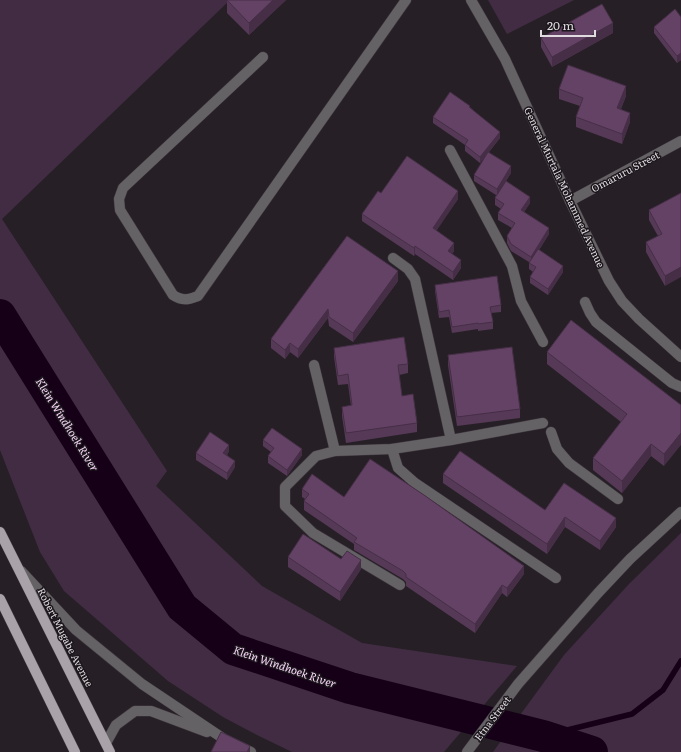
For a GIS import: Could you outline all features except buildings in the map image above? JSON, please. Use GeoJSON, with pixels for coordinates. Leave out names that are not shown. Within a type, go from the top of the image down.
{"type":"FeatureCollection","features":[{"type":"Feature","properties":{"kind":"main road","name":"Robert Mugabe Avenue"},"geometry":{"type":"LineString","coordinates":[[0,532],[108,748]]}},
{"type":"Feature","properties":{"kind":"main road"},"geometry":{"type":"LineString","coordinates":[[0,599],[75,752]]}},
{"type":"Feature","properties":{"kind":"main road"},"geometry":{"type":"LineString","coordinates":[[0,607],[10,619]]}},
{"type":"Feature","properties":{"kind":"street"},"geometry":{"type":"LineString","coordinates":[[263,56],[124,188],[119,200],[120,210],[174,295],[180,299],[190,299],[198,296],[406,0]]}},
{"type":"Feature","properties":{"kind":"street","name":"General Murtala Mohammed Avenue"},"geometry":{"type":"LineString","coordinates":[[471,0],[505,59],[570,201],[609,281],[622,301],[638,319],[681,357]]}},
{"type":"Feature","properties":{"kind":"street","name":"Omaruru Street"},"geometry":{"type":"LineString","coordinates":[[570,201],[681,141]]}},
{"type":"Feature","properties":{"kind":"street"},"geometry":{"type":"LineString","coordinates":[[450,150],[512,266],[521,301],[543,342]]}},
{"type":"Feature","properties":{"kind":"street"},"geometry":{"type":"LineString","coordinates":[[394,258],[408,269],[415,279],[451,440]]}},
{"type":"Feature","properties":{"kind":"street"},"geometry":{"type":"LineString","coordinates":[[585,302],[596,322],[672,383],[681,387]]}},
{"type":"Feature","properties":{"kind":"street"},"geometry":{"type":"LineString","coordinates":[[314,365],[335,451]]}},
{"type":"Feature","properties":{"kind":"street"},"geometry":{"type":"LineString","coordinates":[[400,585],[314,533],[285,506],[285,488],[316,456],[335,451],[392,449],[543,424]]}},
{"type":"Feature","properties":{"kind":"street"},"geometry":{"type":"LineString","coordinates":[[551,432],[557,449],[569,463],[618,498]]}},
{"type":"Feature","properties":{"kind":"street"},"geometry":{"type":"LineString","coordinates":[[392,449],[398,468],[415,483],[556,578]]}},
{"type":"Feature","properties":{"kind":"street","name":"Etna Street"},"geometry":{"type":"LineString","coordinates":[[467,752],[518,684],[598,593],[630,559],[681,512]]}},
{"type":"Feature","properties":{"kind":"street"},"geometry":{"type":"LineString","coordinates":[[18,568],[82,634],[142,684],[224,739]]}},
{"type":"Feature","properties":{"kind":"street"},"geometry":{"type":"LineString","coordinates":[[108,748],[116,725],[135,712],[151,711],[224,739],[251,752]]}},
{"type":"Feature","properties":{"kind":"shaded area"},"geometry":{"type":"Polygon","coordinates":[[[0,0],[230,0],[2,219],[167,471],[156,486],[262,586],[362,643],[517,666],[444,752],[292,752],[257,735],[223,717],[168,681],[64,591],[40,552],[0,450],[0,0]]]}},
{"type":"Feature","properties":{"kind":"shaded area"},"geometry":{"type":"Polygon","coordinates":[[[488,0],[574,0],[507,34],[488,0]]]}},
{"type":"Feature","properties":{"kind":"shaded area"},"geometry":{"type":"Polygon","coordinates":[[[681,533],[681,752],[493,752],[564,655],[629,584],[681,533]]]}},
{"type":"Feature","properties":{"kind":"waterway","name":"Klein Windhoek River"},"geometry":{"type":"LineString","coordinates":[[0,315],[182,607],[233,649],[350,688],[543,736],[592,752]]}},
{"type":"Feature","properties":{"kind":"waterway"},"geometry":{"type":"LineString","coordinates":[[543,736],[632,714],[663,690],[681,661]]}}]}
